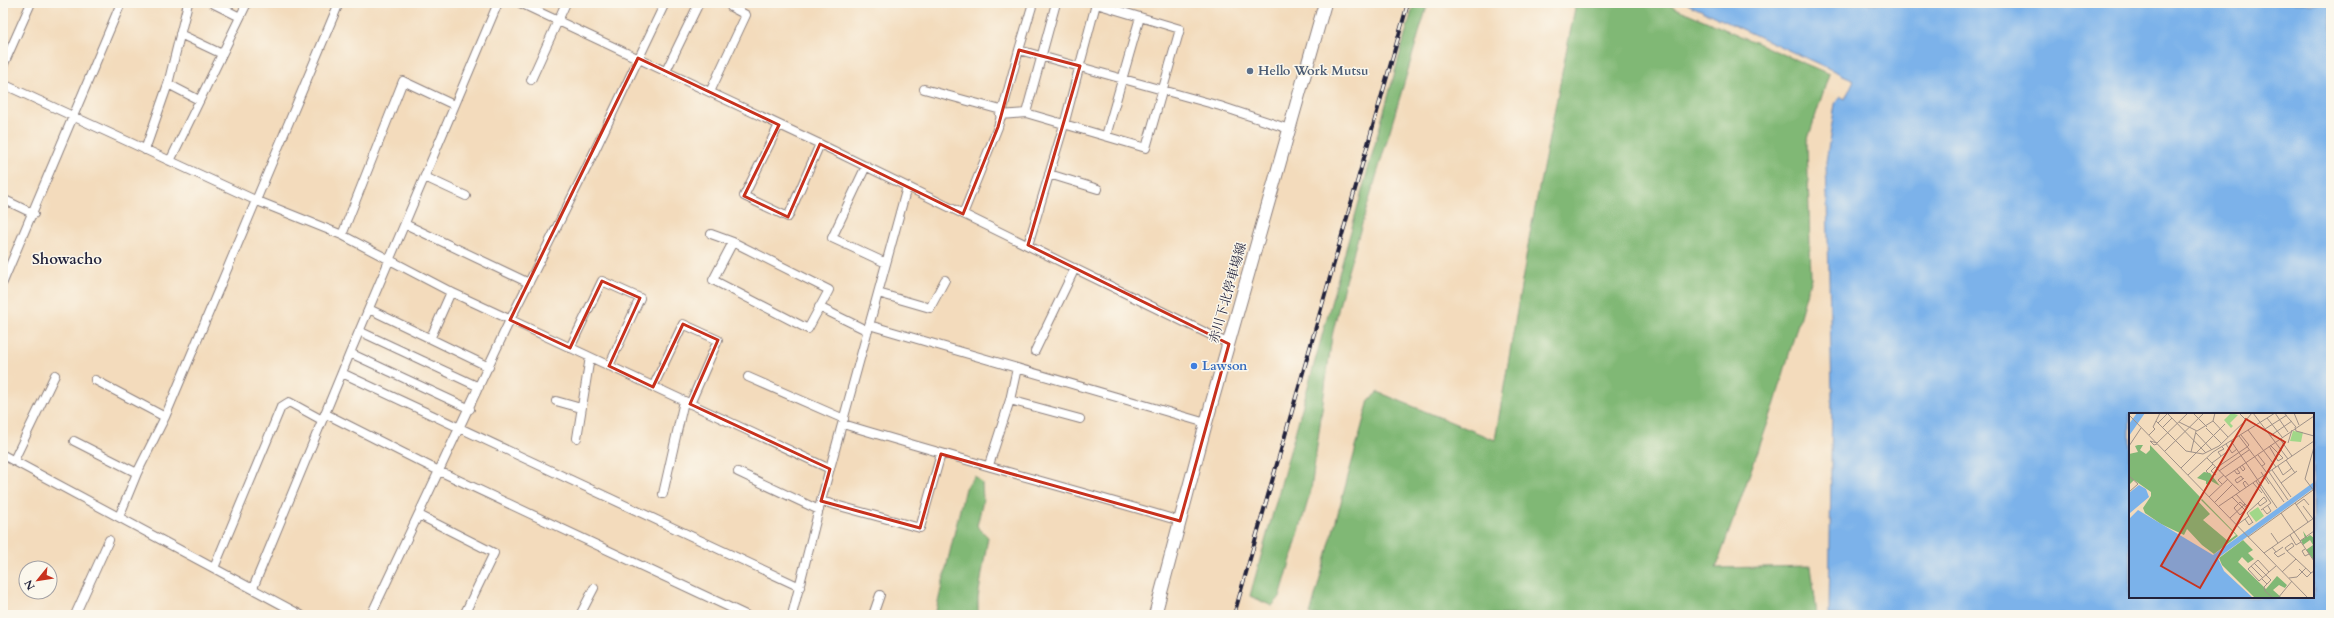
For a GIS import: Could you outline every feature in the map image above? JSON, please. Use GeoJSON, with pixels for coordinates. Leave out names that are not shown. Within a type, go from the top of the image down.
{"type":"FeatureCollection","features":[{"type":"Feature","properties":{"kind":"main road","name":"赤川下北停車場線"},"geometry":{"type":"LineString","coordinates":[[1155,615],[1206,423],[1325,3]]}},
{"type":"Feature","properties":{"kind":"street"},"geometry":{"type":"LineString","coordinates":[[3,66],[31,3]]}},
{"type":"Feature","properties":{"kind":"street"},"geometry":{"type":"LineString","coordinates":[[3,282],[34,214],[121,3]]}},
{"type":"Feature","properties":{"kind":"street"},"geometry":{"type":"LineString","coordinates":[[145,150],[168,84],[188,3]]}},
{"type":"Feature","properties":{"kind":"street"},"geometry":{"type":"LineString","coordinates":[[212,3],[240,17]]}},
{"type":"Feature","properties":{"kind":"street"},"geometry":{"type":"LineString","coordinates":[[170,162],[247,3]]}},
{"type":"Feature","properties":{"kind":"street"},"geometry":{"type":"LineString","coordinates":[[120,517],[137,473],[165,417],[339,3]]}},
{"type":"Feature","properties":{"kind":"street"},"geometry":{"type":"LineString","coordinates":[[253,588],[350,352],[498,3]]}},
{"type":"Feature","properties":{"kind":"street"},"geometry":{"type":"LineString","coordinates":[[531,80],[566,3]]}},
{"type":"Feature","properties":{"kind":"street"},"geometry":{"type":"LineString","coordinates":[[371,615],[470,409],[510,320],[665,3]]}},
{"type":"Feature","properties":{"kind":"street"},"geometry":{"type":"LineString","coordinates":[[666,71],[699,3]]}},
{"type":"Feature","properties":{"kind":"street"},"geometry":{"type":"LineString","coordinates":[[710,92],[746,15],[731,7],[733,3]]}},
{"type":"Feature","properties":{"kind":"street"},"geometry":{"type":"LineString","coordinates":[[963,214],[998,127],[1000,113],[1033,3]]}},
{"type":"Feature","properties":{"kind":"street"},"geometry":{"type":"LineString","coordinates":[[1026,113],[1056,3]]}},
{"type":"Feature","properties":{"kind":"street"},"geometry":{"type":"LineString","coordinates":[[526,4],[866,166],[1228,344]]}},
{"type":"Feature","properties":{"kind":"street"},"geometry":{"type":"LineString","coordinates":[[924,89],[1000,113],[1026,113],[1064,125],[1146,148],[1180,29],[1095,4],[1064,125],[1028,245]]}},
{"type":"Feature","properties":{"kind":"street"},"geometry":{"type":"LineString","coordinates":[[1106,136],[1140,16]]}},
{"type":"Feature","properties":{"kind":"street"},"geometry":{"type":"LineString","coordinates":[[180,34],[222,54]]}},
{"type":"Feature","properties":{"kind":"street"},"geometry":{"type":"LineString","coordinates":[[1019,50],[1220,106],[1289,129]]}},
{"type":"Feature","properties":{"kind":"street"},"geometry":{"type":"LineString","coordinates":[[342,235],[403,82],[454,105]]}},
{"type":"Feature","properties":{"kind":"street"},"geometry":{"type":"LineString","coordinates":[[3,84],[255,200],[342,235],[451,292],[830,469]]}},
{"type":"Feature","properties":{"kind":"street"},"geometry":{"type":"LineString","coordinates":[[168,84],[199,100]]}},
{"type":"Feature","properties":{"kind":"street"},"geometry":{"type":"LineString","coordinates":[[779,125],[744,196],[788,217],[820,144]]}},
{"type":"Feature","properties":{"kind":"street"},"geometry":{"type":"LineString","coordinates":[[866,166],[832,238],[886,263]]}},
{"type":"Feature","properties":{"kind":"street"},"geometry":{"type":"LineString","coordinates":[[1049,174],[1098,189]]}},
{"type":"Feature","properties":{"kind":"street"},"geometry":{"type":"LineString","coordinates":[[425,177],[466,196]]}},
{"type":"Feature","properties":{"kind":"street"},"geometry":{"type":"LineString","coordinates":[[792,615],[821,501],[907,187]]}},
{"type":"Feature","properties":{"kind":"street"},"geometry":{"type":"LineString","coordinates":[[3,199],[34,214]]}},
{"type":"Feature","properties":{"kind":"street"},"geometry":{"type":"LineString","coordinates":[[405,224],[529,283]]}},
{"type":"Feature","properties":{"kind":"street"},"geometry":{"type":"LineString","coordinates":[[710,234],[733,242],[829,290],[808,329],[712,280],[733,242]]}},
{"type":"Feature","properties":{"kind":"street"},"geometry":{"type":"LineString","coordinates":[[1035,351],[1074,268]]}},
{"type":"Feature","properties":{"kind":"street"},"geometry":{"type":"LineString","coordinates":[[878,293],[930,308],[945,280]]}},
{"type":"Feature","properties":{"kind":"street"},"geometry":{"type":"LineString","coordinates":[[570,348],[602,281],[640,298],[609,366]]}},
{"type":"Feature","properties":{"kind":"street"},"geometry":{"type":"LineString","coordinates":[[430,337],[451,292]]}},
{"type":"Feature","properties":{"kind":"street"},"geometry":{"type":"LineString","coordinates":[[819,308],[868,328],[1018,368],[1206,423]]}},
{"type":"Feature","properties":{"kind":"street"},"geometry":{"type":"LineString","coordinates":[[369,309],[430,337],[489,367]]}},
{"type":"Feature","properties":{"kind":"street"},"geometry":{"type":"LineString","coordinates":[[653,386],[683,324],[718,340],[687,402],[663,494]]}},
{"type":"Feature","properties":{"kind":"street"},"geometry":{"type":"LineString","coordinates":[[359,332],[479,387]]}},
{"type":"Feature","properties":{"kind":"street"},"geometry":{"type":"LineString","coordinates":[[350,352],[470,409]]}},
{"type":"Feature","properties":{"kind":"street"},"geometry":{"type":"LineString","coordinates":[[576,438],[590,357]]}},
{"type":"Feature","properties":{"kind":"street"},"geometry":{"type":"LineString","coordinates":[[990,465],[1018,368]]}},
{"type":"Feature","properties":{"kind":"street"},"geometry":{"type":"LineString","coordinates":[[342,373],[800,587]]}},
{"type":"Feature","properties":{"kind":"street"},"geometry":{"type":"LineString","coordinates":[[14,460],[55,375]]}},
{"type":"Feature","properties":{"kind":"street"},"geometry":{"type":"LineString","coordinates":[[748,377],[844,421],[941,454],[990,465],[1180,520]]}},
{"type":"Feature","properties":{"kind":"street"},"geometry":{"type":"LineString","coordinates":[[95,380],[165,417]]}},
{"type":"Feature","properties":{"kind":"street"},"geometry":{"type":"LineString","coordinates":[[1010,400],[1080,419]]}},
{"type":"Feature","properties":{"kind":"street"},"geometry":{"type":"LineString","coordinates":[[214,568],[281,407],[289,402],[746,615]]}},
{"type":"Feature","properties":{"kind":"street"},"geometry":{"type":"LineString","coordinates":[[556,402],[582,408]]}},
{"type":"Feature","properties":{"kind":"street"},"geometry":{"type":"LineString","coordinates":[[74,441],[137,473]]}},
{"type":"Feature","properties":{"kind":"street"},"geometry":{"type":"LineString","coordinates":[[821,501],[920,528],[941,454]]}},
{"type":"Feature","properties":{"kind":"street"},"geometry":{"type":"LineString","coordinates":[[3,455],[301,615]]}},
{"type":"Feature","properties":{"kind":"street"},"geometry":{"type":"LineString","coordinates":[[738,472],[819,510]]}},
{"type":"Feature","properties":{"kind":"street"},"geometry":{"type":"LineString","coordinates":[[419,515],[494,553],[464,615]]}},
{"type":"Feature","properties":{"kind":"street"},"geometry":{"type":"LineString","coordinates":[[75,615],[109,540]]}},
{"type":"Feature","properties":{"kind":"street"},"geometry":{"type":"LineString","coordinates":[[580,615],[594,588]]}},
{"type":"Feature","properties":{"kind":"street"},"geometry":{"type":"LineString","coordinates":[[873,615],[880,595]]}},
{"type":"Feature","properties":{"kind":"highlighted area"},"geometry":{"type":"Polygon","coordinates":[[[1019,50],[1080,66],[1028,245],[1229,344],[1180,521],[941,454],[920,528],[821,501],[830,469],[690,404],[718,340],[683,324],[653,387],[609,366],[640,298],[602,281],[570,348],[510,320],[638,58],[779,125],[744,196],[788,217],[820,144],[963,214],[998,127],[1019,50]]]}},
{"type":"Feature","properties":{"kind":"green space"},"geometry":{"type":"Polygon","coordinates":[[[1414,3],[1428,3],[1345,281],[1332,336],[1311,490],[1280,597],[1272,606],[1250,596],[1414,3]]]}},
{"type":"Feature","properties":{"kind":"green space"},"geometry":{"type":"Polygon","coordinates":[[[1576,3],[1664,3],[1829,74],[1807,142],[1811,278],[1775,403],[1716,568],[1811,566],[1817,615],[1310,615],[1369,400],[1378,392],[1495,440],[1531,228],[1576,3]]]}},
{"type":"Feature","properties":{"kind":"green space"},"geometry":{"type":"Polygon","coordinates":[[[975,476],[982,483],[983,500],[977,526],[988,537],[978,598],[978,612],[983,615],[935,615],[965,488],[975,476]]]}},
{"type":"Feature","properties":{"kind":"water"},"geometry":{"type":"Polygon","coordinates":[[[1685,3],[2331,3],[2331,615],[1829,615],[1832,394],[1826,162],[1835,104],[1840,96],[1845,99],[1854,80],[1685,3]]]}},
{"type":"Feature","properties":{"kind":"railway"},"geometry":{"type":"LineString","coordinates":[[1234,615],[1408,3]]}},
{"type":"Feature","properties":{"kind":"place","name":"Hello Work Mutsu"},"geometry":{"type":"Point","coordinates":[1250,71]}},
{"type":"Feature","properties":{"kind":"place","name":"Lawson"},"geometry":{"type":"Point","coordinates":[1194,366]}},
{"type":"Feature","properties":{"kind":"district","name":"Showacho"},"geometry":{"type":"Point","coordinates":[67,259]}}]}
